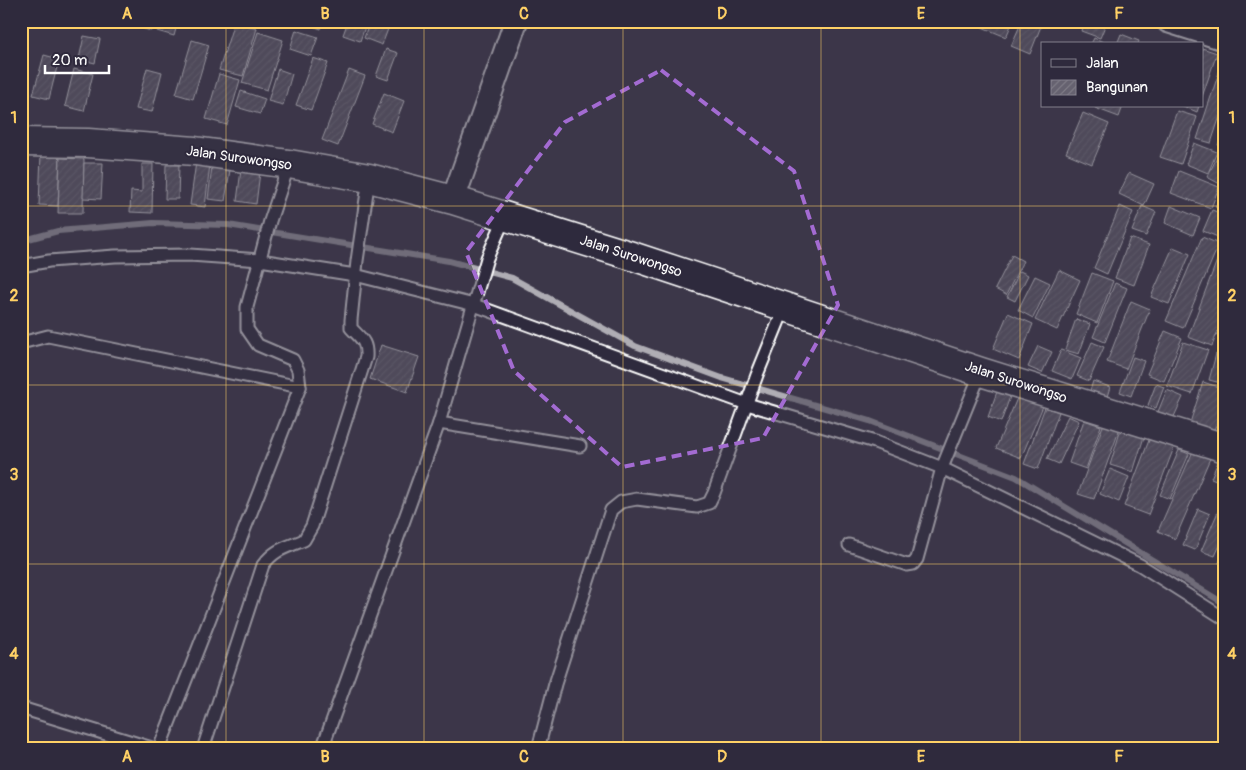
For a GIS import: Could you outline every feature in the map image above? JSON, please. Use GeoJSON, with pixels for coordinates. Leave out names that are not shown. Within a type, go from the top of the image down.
{"type":"FeatureCollection","features":[{"type":"Feature","properties":{"kind":"street"},"geometry":{"type":"LineString","coordinates":[[453,200],[516,21]]}},
{"type":"Feature","properties":{"kind":"street"},"geometry":{"type":"LineString","coordinates":[[1168,21],[1225,39]]}},
{"type":"Feature","properties":{"kind":"street","name":"Jalan Surowongso"},"geometry":{"type":"LineString","coordinates":[[21,142],[88,143],[195,151],[289,164],[369,178],[453,200],[632,256],[981,372],[1225,448]]}},
{"type":"Feature","properties":{"kind":"lane"},"geometry":{"type":"LineString","coordinates":[[159,749],[300,387],[298,370],[293,360],[258,345],[247,329],[247,307],[270,221],[289,164]]}},
{"type":"Feature","properties":{"kind":"lane"},"geometry":{"type":"LineString","coordinates":[[203,749],[263,565],[279,549],[304,540],[312,526],[366,357],[366,347],[363,339],[351,328],[357,261],[369,178]]}},
{"type":"Feature","properties":{"kind":"lane"},"geometry":{"type":"LineString","coordinates":[[322,749],[439,423],[487,258],[504,217]]}},
{"type":"Feature","properties":{"kind":"lane"},"geometry":{"type":"LineString","coordinates":[[21,266],[49,261],[115,256],[262,254],[356,275],[474,305],[875,442],[944,462],[1140,564],[1225,619]]}},
{"type":"Feature","properties":{"kind":"lane"},"geometry":{"type":"LineString","coordinates":[[538,749],[555,684],[611,510],[621,502],[637,499],[697,507],[709,503],[785,306]]}},
{"type":"Feature","properties":{"kind":"lane"},"geometry":{"type":"LineString","coordinates":[[21,343],[48,336],[300,387]]}},
{"type":"Feature","properties":{"kind":"lane"},"geometry":{"type":"LineString","coordinates":[[849,545],[907,565],[913,564],[917,559],[944,462],[981,372]]}},
{"type":"Feature","properties":{"kind":"lane"},"geometry":{"type":"LineString","coordinates":[[439,423],[580,446]]}},
{"type":"Feature","properties":{"kind":"lane"},"geometry":{"type":"LineString","coordinates":[[21,708],[155,749]]}},
{"type":"Feature","properties":{"kind":"highlighted area"},"geometry":{"type":"Polygon","coordinates":[[[661,70],[794,171],[838,305],[763,438],[622,467],[514,371],[466,252],[565,122],[661,70]]]}},
{"type":"Feature","properties":{"kind":"building"},"geometry":{"type":"Polygon","coordinates":[[[136,21],[154,21],[151,31],[134,26],[136,21]]]}},
{"type":"Feature","properties":{"kind":"building"},"geometry":{"type":"Polygon","coordinates":[[[160,21],[178,21],[174,36],[157,31],[160,21]]]}},
{"type":"Feature","properties":{"kind":"building"},"geometry":{"type":"Polygon","coordinates":[[[298,21],[324,21],[321,29],[298,21]]]}},
{"type":"Feature","properties":{"kind":"building"},"geometry":{"type":"Polygon","coordinates":[[[348,21],[367,21],[360,41],[343,35],[348,21]]]}},
{"type":"Feature","properties":{"kind":"building"},"geometry":{"type":"Polygon","coordinates":[[[370,21],[391,21],[382,45],[364,38],[370,21]]]}},
{"type":"Feature","properties":{"kind":"building"},"geometry":{"type":"Polygon","coordinates":[[[985,21],[1013,21],[1006,37],[982,27],[985,21]]]}},
{"type":"Feature","properties":{"kind":"building"},"geometry":{"type":"Polygon","coordinates":[[[1022,21],[1043,21],[1030,54],[1011,46],[1022,21]]]}},
{"type":"Feature","properties":{"kind":"building"},"geometry":{"type":"Polygon","coordinates":[[[1085,21],[1107,21],[1100,38],[1081,31],[1085,21]]]}},
{"type":"Feature","properties":{"kind":"building"},"geometry":{"type":"Polygon","coordinates":[[[234,22],[257,28],[243,76],[219,70],[234,22]]]}},
{"type":"Feature","properties":{"kind":"building"},"geometry":{"type":"Polygon","coordinates":[[[296,30],[318,37],[311,56],[290,49],[296,30]]]}},
{"type":"Feature","properties":{"kind":"building"},"geometry":{"type":"Polygon","coordinates":[[[258,32],[283,40],[267,90],[242,83],[258,32]]]}},
{"type":"Feature","properties":{"kind":"building"},"geometry":{"type":"Polygon","coordinates":[[[1121,34],[1139,41],[1139,42],[1118,42],[1121,34]]]}},
{"type":"Feature","properties":{"kind":"building"},"geometry":{"type":"Polygon","coordinates":[[[84,36],[100,39],[95,63],[79,59],[84,36]]]}},
{"type":"Feature","properties":{"kind":"building"},"geometry":{"type":"Polygon","coordinates":[[[1094,38],[1103,42],[1092,42],[1094,38]]]}},
{"type":"Feature","properties":{"kind":"building"},"geometry":{"type":"Polygon","coordinates":[[[192,40],[209,45],[193,99],[176,94],[192,40]]]}},
{"type":"Feature","properties":{"kind":"building"},"geometry":{"type":"Polygon","coordinates":[[[386,49],[398,53],[388,80],[376,76],[386,49]]]}},
{"type":"Feature","properties":{"kind":"building"},"geometry":{"type":"Polygon","coordinates":[[[1204,49],[1217,53],[1204,91],[1204,49]]]}},
{"type":"Feature","properties":{"kind":"building"},"geometry":{"type":"Polygon","coordinates":[[[44,55],[59,59],[49,99],[33,95],[44,55]]]}},
{"type":"Feature","properties":{"kind":"building"},"geometry":{"type":"Polygon","coordinates":[[[1224,57],[1225,101],[1211,143],[1197,139],[1224,57]]]}},
{"type":"Feature","properties":{"kind":"building"},"geometry":{"type":"Polygon","coordinates":[[[313,58],[328,63],[311,110],[296,105],[313,58]]]}},
{"type":"Feature","properties":{"kind":"building"},"geometry":{"type":"Polygon","coordinates":[[[147,68],[162,72],[152,112],[136,109],[147,68]]]}},
{"type":"Feature","properties":{"kind":"building"},"geometry":{"type":"Polygon","coordinates":[[[74,69],[93,74],[84,111],[65,106],[74,69]]]}},
{"type":"Feature","properties":{"kind":"building"},"geometry":{"type":"Polygon","coordinates":[[[278,69],[292,74],[283,105],[268,101],[278,69]]]}},
{"type":"Feature","properties":{"kind":"building"},"geometry":{"type":"Polygon","coordinates":[[[349,70],[365,76],[338,146],[322,140],[349,70]]]}},
{"type":"Feature","properties":{"kind":"building"},"geometry":{"type":"Polygon","coordinates":[[[219,74],[240,80],[227,125],[206,119],[219,74]]]}},
{"type":"Feature","properties":{"kind":"building"},"geometry":{"type":"Polygon","coordinates":[[[241,91],[265,99],[260,114],[236,107],[241,91]]]}},
{"type":"Feature","properties":{"kind":"building"},"geometry":{"type":"Polygon","coordinates":[[[384,93],[404,101],[392,132],[372,124],[384,93]]]}},
{"type":"Feature","properties":{"kind":"building"},"geometry":{"type":"Polygon","coordinates":[[[1095,108],[1122,108],[1119,117],[1095,108]]]}},
{"type":"Feature","properties":{"kind":"building"},"geometry":{"type":"Polygon","coordinates":[[[1188,108],[1198,108],[1197,112],[1188,108]]]}},
{"type":"Feature","properties":{"kind":"building"},"geometry":{"type":"Polygon","coordinates":[[[1177,111],[1197,117],[1181,164],[1160,157],[1177,111]]]}},
{"type":"Feature","properties":{"kind":"building"},"geometry":{"type":"Polygon","coordinates":[[[1083,113],[1109,124],[1092,164],[1066,153],[1083,113]]]}},
{"type":"Feature","properties":{"kind":"building"},"geometry":{"type":"Polygon","coordinates":[[[1225,129],[1225,148],[1218,145],[1225,129]]]}},
{"type":"Feature","properties":{"kind":"building"},"geometry":{"type":"Polygon","coordinates":[[[1194,143],[1217,152],[1208,173],[1186,164],[1194,143]]]}},
{"type":"Feature","properties":{"kind":"building"},"geometry":{"type":"Polygon","coordinates":[[[1221,150],[1225,152],[1225,175],[1220,184],[1207,177],[1221,150]]]}},
{"type":"Feature","properties":{"kind":"building"},"geometry":{"type":"Polygon","coordinates":[[[41,153],[60,153],[58,206],[39,205],[41,153]]]}},
{"type":"Feature","properties":{"kind":"building"},"geometry":{"type":"Polygon","coordinates":[[[60,158],[84,159],[83,213],[58,213],[60,158]]]}},
{"type":"Feature","properties":{"kind":"building"},"geometry":{"type":"Polygon","coordinates":[[[196,162],[210,164],[205,207],[190,205],[196,162]]]}},
{"type":"Feature","properties":{"kind":"building"},"geometry":{"type":"Polygon","coordinates":[[[84,163],[103,163],[101,199],[83,198],[84,163]]]}},
{"type":"Feature","properties":{"kind":"building"},"geometry":{"type":"Polygon","coordinates":[[[142,164],[153,164],[152,213],[130,212],[131,191],[142,192],[142,164]]]}},
{"type":"Feature","properties":{"kind":"building"},"geometry":{"type":"Polygon","coordinates":[[[166,165],[179,165],[178,199],[165,199],[166,165]]]}},
{"type":"Feature","properties":{"kind":"building"},"geometry":{"type":"Polygon","coordinates":[[[212,167],[230,170],[225,201],[208,199],[212,167]]]}},
{"type":"Feature","properties":{"kind":"building"},"geometry":{"type":"Polygon","coordinates":[[[241,170],[260,172],[256,204],[237,201],[241,170]]]}},
{"type":"Feature","properties":{"kind":"building"},"geometry":{"type":"Polygon","coordinates":[[[1179,171],[1219,187],[1211,208],[1171,193],[1179,171]]]}},
{"type":"Feature","properties":{"kind":"building"},"geometry":{"type":"Polygon","coordinates":[[[1129,173],[1154,184],[1144,206],[1119,194],[1129,173]]]}},
{"type":"Feature","properties":{"kind":"building"},"geometry":{"type":"Polygon","coordinates":[[[1225,185],[1225,211],[1215,207],[1225,185]]]}},
{"type":"Feature","properties":{"kind":"building"},"geometry":{"type":"Polygon","coordinates":[[[1120,206],[1133,212],[1107,274],[1094,268],[1120,206]]]}},
{"type":"Feature","properties":{"kind":"building"},"geometry":{"type":"Polygon","coordinates":[[[1142,206],[1156,212],[1146,236],[1132,231],[1142,206]]]}},
{"type":"Feature","properties":{"kind":"building"},"geometry":{"type":"Polygon","coordinates":[[[1171,206],[1200,218],[1193,235],[1165,223],[1171,206]]]}},
{"type":"Feature","properties":{"kind":"building"},"geometry":{"type":"Polygon","coordinates":[[[1212,210],[1225,215],[1225,221],[1218,237],[1203,231],[1212,210]]]}},
{"type":"Feature","properties":{"kind":"building"},"geometry":{"type":"Polygon","coordinates":[[[1202,237],[1219,244],[1183,328],[1166,321],[1202,237]]]}},
{"type":"Feature","properties":{"kind":"building"},"geometry":{"type":"Polygon","coordinates":[[[1130,238],[1149,245],[1134,285],[1115,278],[1130,238]]]}},
{"type":"Feature","properties":{"kind":"building"},"geometry":{"type":"Polygon","coordinates":[[[1173,247],[1190,254],[1169,304],[1151,297],[1173,247]]]}},
{"type":"Feature","properties":{"kind":"building"},"geometry":{"type":"Polygon","coordinates":[[[1012,255],[1023,261],[1006,295],[995,289],[1012,255]]]}},
{"type":"Feature","properties":{"kind":"building"},"geometry":{"type":"Polygon","coordinates":[[[1219,255],[1225,258],[1225,313],[1212,346],[1188,337],[1219,255]]]}},
{"type":"Feature","properties":{"kind":"building"},"geometry":{"type":"Polygon","coordinates":[[[1059,270],[1080,280],[1057,330],[1035,320],[1059,270]]]}},
{"type":"Feature","properties":{"kind":"building"},"geometry":{"type":"Polygon","coordinates":[[[1020,271],[1028,275],[1015,301],[1007,297],[1020,271]]]}},
{"type":"Feature","properties":{"kind":"building"},"geometry":{"type":"Polygon","coordinates":[[[1092,273],[1113,281],[1097,323],[1076,314],[1092,273]]]}},
{"type":"Feature","properties":{"kind":"building"},"geometry":{"type":"Polygon","coordinates":[[[1035,276],[1050,283],[1033,318],[1018,310],[1035,276]]]}},
{"type":"Feature","properties":{"kind":"building"},"geometry":{"type":"Polygon","coordinates":[[[1115,283],[1127,288],[1105,342],[1093,337],[1115,283]]]}},
{"type":"Feature","properties":{"kind":"building"},"geometry":{"type":"Polygon","coordinates":[[[1131,301],[1150,309],[1126,369],[1107,362],[1131,301]]]}},
{"type":"Feature","properties":{"kind":"building"},"geometry":{"type":"Polygon","coordinates":[[[1008,313],[1033,324],[1019,360],[993,349],[1008,313]]]}},
{"type":"Feature","properties":{"kind":"building"},"geometry":{"type":"Polygon","coordinates":[[[1076,319],[1090,324],[1079,354],[1065,350],[1076,319]]]}},
{"type":"Feature","properties":{"kind":"building"},"geometry":{"type":"Polygon","coordinates":[[[1165,331],[1182,338],[1164,381],[1147,374],[1165,331]]]}},
{"type":"Feature","properties":{"kind":"building"},"geometry":{"type":"Polygon","coordinates":[[[1092,342],[1104,347],[1089,381],[1077,376],[1092,342]]]}},
{"type":"Feature","properties":{"kind":"building"},"geometry":{"type":"Polygon","coordinates":[[[1183,342],[1208,350],[1192,394],[1167,386],[1183,342]]]}},
{"type":"Feature","properties":{"kind":"building"},"geometry":{"type":"Polygon","coordinates":[[[381,345],[419,357],[407,392],[370,379],[381,345]]]}},
{"type":"Feature","properties":{"kind":"building"},"geometry":{"type":"Polygon","coordinates":[[[1038,346],[1052,352],[1042,373],[1028,367],[1038,346]]]}},
{"type":"Feature","properties":{"kind":"building"},"geometry":{"type":"Polygon","coordinates":[[[1061,350],[1081,358],[1072,379],[1052,371],[1061,350]]]}},
{"type":"Feature","properties":{"kind":"building"},"geometry":{"type":"Polygon","coordinates":[[[1216,354],[1225,356],[1225,384],[1209,380],[1216,354]]]}},
{"type":"Feature","properties":{"kind":"building"},"geometry":{"type":"Polygon","coordinates":[[[1133,357],[1144,361],[1131,396],[1120,392],[1133,357]]]}},
{"type":"Feature","properties":{"kind":"building"},"geometry":{"type":"Polygon","coordinates":[[[1093,381],[1110,387],[1105,403],[1088,397],[1093,381]]]}},
{"type":"Feature","properties":{"kind":"building"},"geometry":{"type":"Polygon","coordinates":[[[1203,382],[1225,389],[1225,397],[1214,431],[1190,423],[1203,382]]]}},
{"type":"Feature","properties":{"kind":"building"},"geometry":{"type":"Polygon","coordinates":[[[1156,384],[1164,387],[1156,408],[1148,405],[1156,384]]]}},
{"type":"Feature","properties":{"kind":"building"},"geometry":{"type":"Polygon","coordinates":[[[999,386],[1012,391],[1001,422],[988,417],[999,386]]]}},
{"type":"Feature","properties":{"kind":"building"},"geometry":{"type":"Polygon","coordinates":[[[1167,390],[1183,397],[1172,421],[1157,414],[1167,390]]]}},
{"type":"Feature","properties":{"kind":"building"},"geometry":{"type":"Polygon","coordinates":[[[1018,396],[1043,406],[1021,458],[996,448],[1018,396]]]}},
{"type":"Feature","properties":{"kind":"building"},"geometry":{"type":"Polygon","coordinates":[[[1045,407],[1059,412],[1038,469],[1024,464],[1045,407]]]}},
{"type":"Feature","properties":{"kind":"building"},"geometry":{"type":"Polygon","coordinates":[[[1068,416],[1079,421],[1059,464],[1047,459],[1068,416]]]}},
{"type":"Feature","properties":{"kind":"building"},"geometry":{"type":"Polygon","coordinates":[[[1084,420],[1101,426],[1086,469],[1069,463],[1084,420]]]}},
{"type":"Feature","properties":{"kind":"building"},"geometry":{"type":"Polygon","coordinates":[[[1104,423],[1120,428],[1094,499],[1078,494],[1104,423]]]}},
{"type":"Feature","properties":{"kind":"building"},"geometry":{"type":"Polygon","coordinates":[[[1121,429],[1144,437],[1133,472],[1110,465],[1121,429]]]}},
{"type":"Feature","properties":{"kind":"building"},"geometry":{"type":"Polygon","coordinates":[[[1151,435],[1175,445],[1148,515],[1124,506],[1151,435]]]}},
{"type":"Feature","properties":{"kind":"building"},"geometry":{"type":"Polygon","coordinates":[[[1194,449],[1211,456],[1175,539],[1158,531],[1194,449]]]}},
{"type":"Feature","properties":{"kind":"building"},"geometry":{"type":"Polygon","coordinates":[[[1179,450],[1189,454],[1170,499],[1160,495],[1179,450]]]}},
{"type":"Feature","properties":{"kind":"building"},"geometry":{"type":"Polygon","coordinates":[[[1220,457],[1225,459],[1225,473],[1221,482],[1211,478],[1220,457]]]}},
{"type":"Feature","properties":{"kind":"building"},"geometry":{"type":"Polygon","coordinates":[[[1110,469],[1129,477],[1119,502],[1100,494],[1110,469]]]}},
{"type":"Feature","properties":{"kind":"building"},"geometry":{"type":"Polygon","coordinates":[[[1225,485],[1225,506],[1219,504],[1225,485]]]}},
{"type":"Feature","properties":{"kind":"building"},"geometry":{"type":"Polygon","coordinates":[[[1220,507],[1225,509],[1225,534],[1215,556],[1201,551],[1220,507]]]}},
{"type":"Feature","properties":{"kind":"building"},"geometry":{"type":"Polygon","coordinates":[[[1198,509],[1210,514],[1195,550],[1183,545],[1198,509]]]}},
{"type":"Feature","properties":{"kind":"building"},"geometry":{"type":"Polygon","coordinates":[[[1225,548],[1225,565],[1219,563],[1225,548]]]}},
{"type":"Feature","properties":{"kind":"waterway"},"geometry":{"type":"LineString","coordinates":[[21,241],[58,231],[153,223],[228,225],[449,261],[512,278],[635,346],[722,378],[870,421],[1016,477],[1225,604]]}}]}
